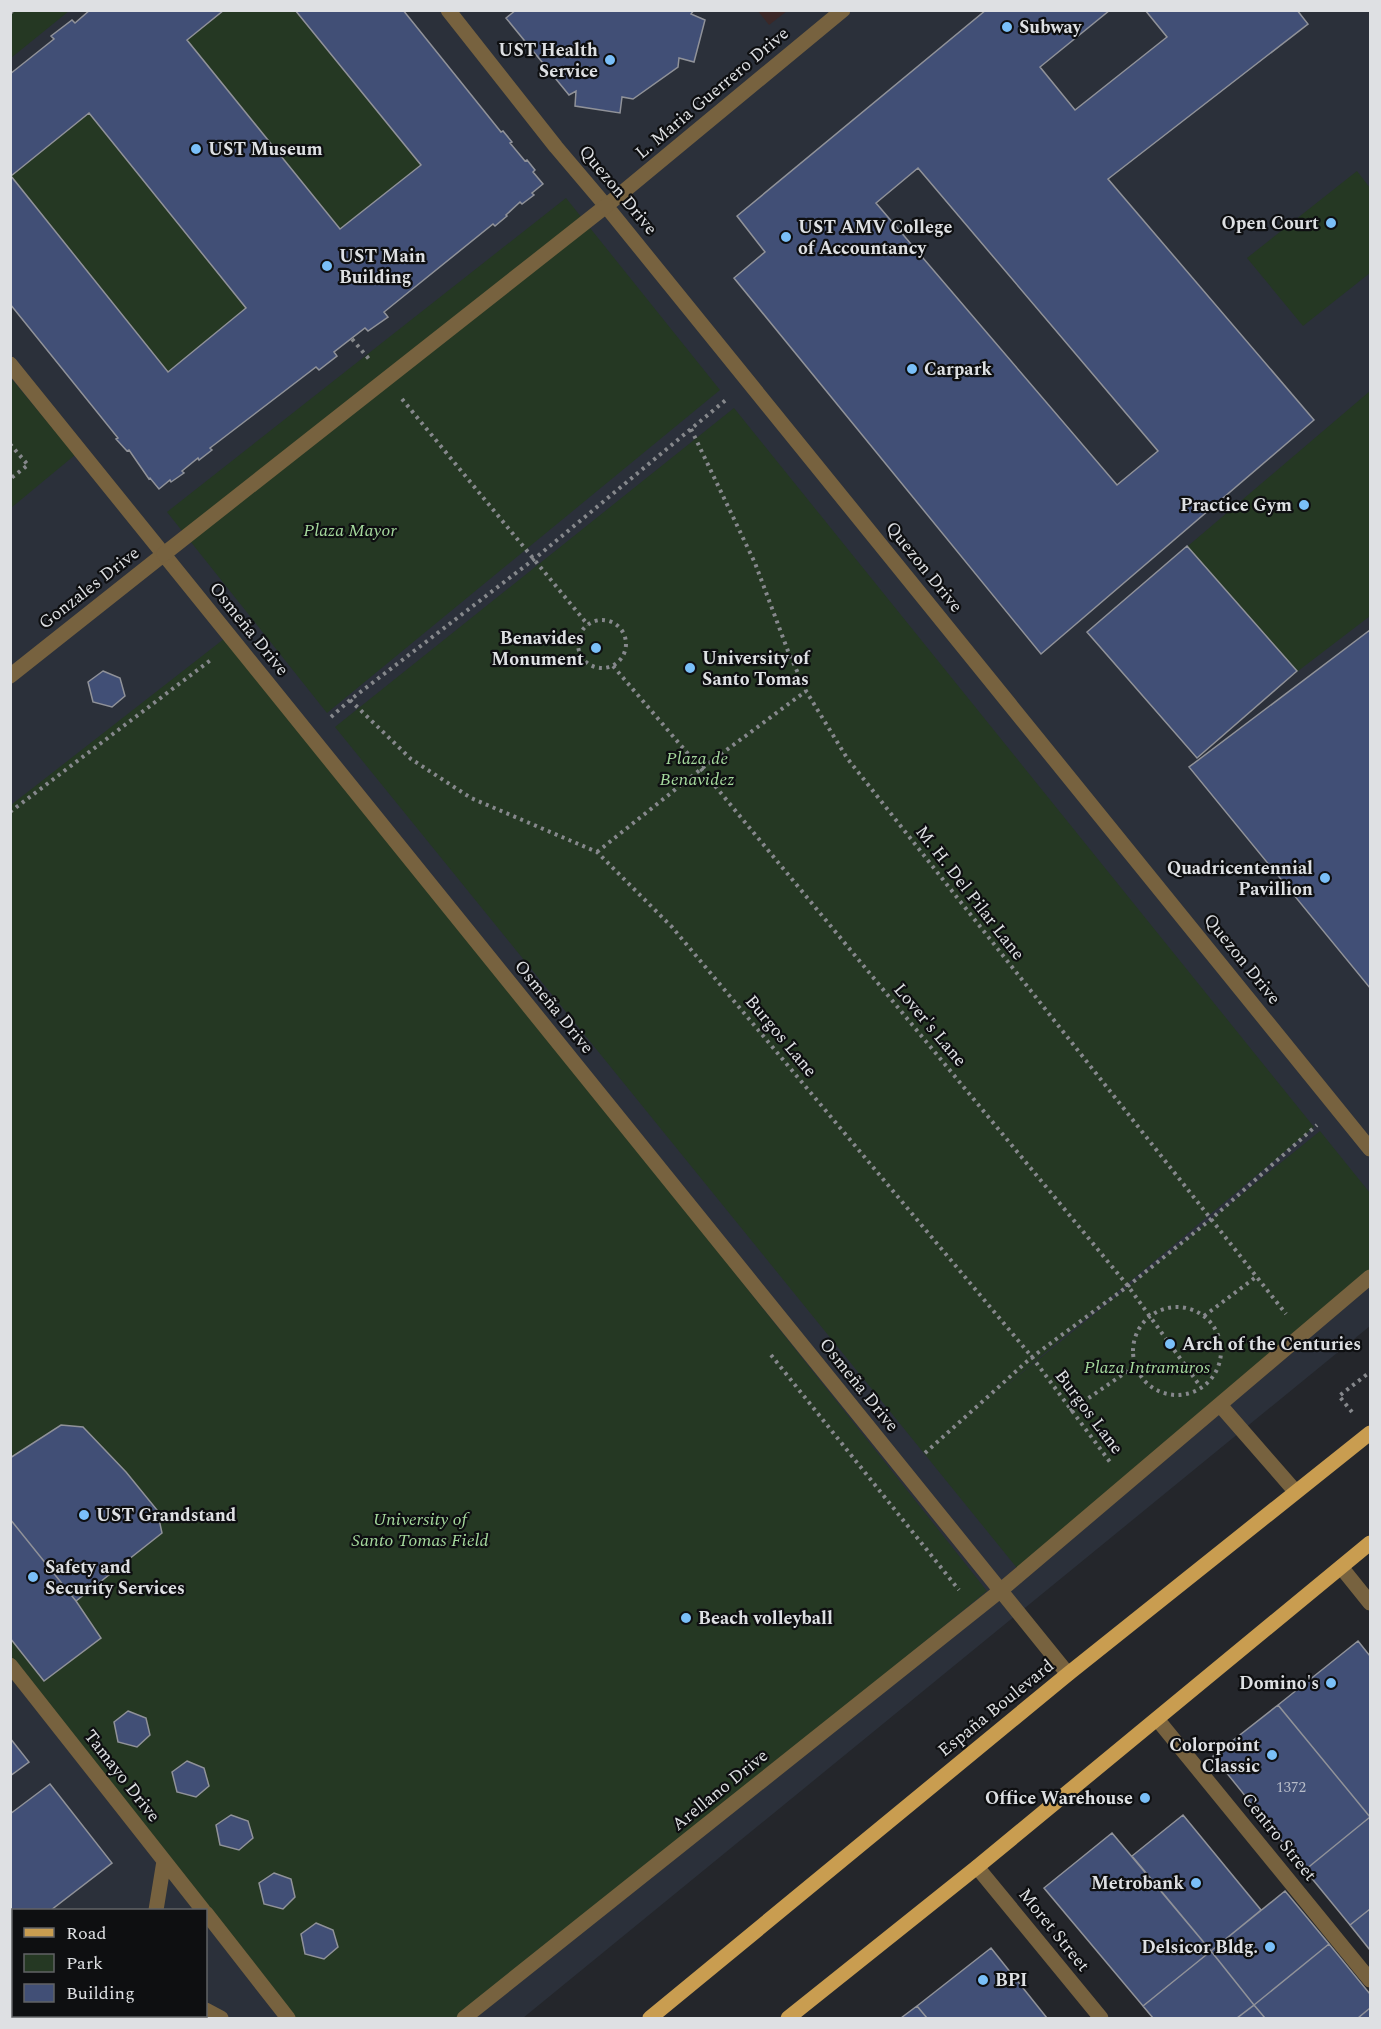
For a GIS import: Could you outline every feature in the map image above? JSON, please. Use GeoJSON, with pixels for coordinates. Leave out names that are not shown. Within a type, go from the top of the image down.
{"type":"FeatureCollection","features":[{"type":"Feature","properties":{"kind":"main road","name":"España Boulevard"},"geometry":{"type":"LineString","coordinates":[[650,2019],[1068,1674],[1295,1491],[1371,1433]]}},
{"type":"Feature","properties":{"kind":"main road"},"geometry":{"type":"LineString","coordinates":[[789,2019],[1371,1543]]}},
{"type":"Feature","properties":{"kind":"street","name":"Quezon Drive"},"geometry":{"type":"LineString","coordinates":[[448,10],[556,147],[1371,1149]]}},
{"type":"Feature","properties":{"kind":"street","name":"L. Maria Guerrero Drive"},"geometry":{"type":"LineString","coordinates":[[386,380],[606,206],[843,10]]}},
{"type":"Feature","properties":{"kind":"street","name":"Osmeña Drive"},"geometry":{"type":"LineString","coordinates":[[10,364],[1068,1674]]}},
{"type":"Feature","properties":{"kind":"street","name":"Gonzales Drive"},"geometry":{"type":"LineString","coordinates":[[10,676],[386,380]]}},
{"type":"Feature","properties":{"kind":"street"},"geometry":{"type":"LineString","coordinates":[[1000,1591],[1371,1277]]}},
{"type":"Feature","properties":{"kind":"street"},"geometry":{"type":"LineString","coordinates":[[1220,1405],[1295,1491]]}},
{"type":"Feature","properties":{"kind":"street"},"geometry":{"type":"LineString","coordinates":[[1341,1567],[1371,1604]]}},
{"type":"Feature","properties":{"kind":"street","name":"Arellano Drive"},"geometry":{"type":"LineString","coordinates":[[464,2019],[1000,1591]]}},
{"type":"Feature","properties":{"kind":"street","name":"Tamayo Drive"},"geometry":{"type":"LineString","coordinates":[[10,1665],[202,1909]]}},
{"type":"Feature","properties":{"kind":"street","name":"Centro Street"},"geometry":{"type":"LineString","coordinates":[[1157,1719],[1371,1980]]}},
{"type":"Feature","properties":{"kind":"street"},"geometry":{"type":"LineString","coordinates":[[156,1909],[164,1861]]}},
{"type":"Feature","properties":{"kind":"street","name":"Moret Street"},"geometry":{"type":"LineString","coordinates":[[977,1867],[1101,2019]]}},
{"type":"Feature","properties":{"kind":"street","name":"Tamayo Drive"},"geometry":{"type":"LineString","coordinates":[[207,1916],[288,2019]]}},
{"type":"Feature","properties":{"kind":"street"},"geometry":{"type":"LineString","coordinates":[[207,2011],[221,2019]]}},
{"type":"Feature","properties":{"kind":"path"},"geometry":{"type":"LineString","coordinates":[[352,339],[588,625]]}},
{"type":"Feature","properties":{"kind":"path"},"geometry":{"type":"LineString","coordinates":[[311,736],[350,700],[533,560],[748,381]]}},
{"type":"Feature","properties":{"kind":"path","name":"M. H. Del Pilar Lane"},"geometry":{"type":"LineString","coordinates":[[691,429],[755,563],[788,651],[806,691],[847,758],[1292,1322]]}},
{"type":"Feature","properties":{"kind":"path"},"geometry":{"type":"LineString","coordinates":[[10,444],[28,465],[10,479]]}},
{"type":"Feature","properties":{"kind":"path"},"geometry":{"type":"LineString","coordinates":[[595,621],[611,622],[623,632],[626,647],[620,661],[613,666],[597,668],[584,660],[579,653],[579,638],[588,625],[595,621]]}},
{"type":"Feature","properties":{"kind":"path"},"geometry":{"type":"LineString","coordinates":[[10,812],[212,658],[220,668]]}},
{"type":"Feature","properties":{"kind":"path","name":"Lover's Lane"},"geometry":{"type":"LineString","coordinates":[[613,666],[701,769],[1128,1286],[1212,1402],[1220,1405]]}},
{"type":"Feature","properties":{"kind":"path"},"geometry":{"type":"LineString","coordinates":[[597,852],[701,769],[806,691]]}},
{"type":"Feature","properties":{"kind":"path","name":"Burgos Lane"},"geometry":{"type":"LineString","coordinates":[[350,700],[411,759],[471,798],[597,852],[672,927],[1032,1357],[1112,1465]]}},
{"type":"Feature","properties":{"kind":"path"},"geometry":{"type":"LineString","coordinates":[[903,1471],[1032,1357],[1128,1286],[1210,1220],[1337,1107]]}},
{"type":"Feature","properties":{"kind":"path"},"geometry":{"type":"LineString","coordinates":[[1204,1316],[1256,1276]]}},
{"type":"Feature","properties":{"kind":"path"},"geometry":{"type":"LineString","coordinates":[[1178,1306],[1192,1309],[1204,1316],[1214,1326],[1220,1340],[1221,1356],[1214,1375],[1202,1388],[1185,1395],[1163,1393],[1147,1383],[1135,1366],[1132,1345],[1139,1327],[1150,1315],[1164,1308],[1178,1306]]}},
{"type":"Feature","properties":{"kind":"path"},"geometry":{"type":"LineString","coordinates":[[764,1347],[965,1598]]}},
{"type":"Feature","properties":{"kind":"path"},"geometry":{"type":"LineString","coordinates":[[1070,1411],[1135,1366]]}},
{"type":"Feature","properties":{"kind":"path"},"geometry":{"type":"LineString","coordinates":[[1339,1396],[1371,1372]]}},
{"type":"Feature","properties":{"kind":"shaded area","name":"University of Santo Tomas"},"geometry":{"type":"Polygon","coordinates":[[[11,11],[1370,11],[1370,1326],[523,2018],[11,2018],[11,11]]]}},
{"type":"Feature","properties":{"kind":"shaded area"},"geometry":{"type":"Polygon","coordinates":[[[758,11],[787,11],[769,25],[758,11]]]}},
{"type":"Feature","properties":{"kind":"green space"},"geometry":{"type":"Polygon","coordinates":[[[11,10],[69,10],[69,11],[11,58],[11,10]]]}},
{"type":"Feature","properties":{"kind":"green space"},"geometry":{"type":"Polygon","coordinates":[[[224,11],[295,11],[421,165],[340,229],[187,40],[224,11]]]}},
{"type":"Feature","properties":{"kind":"green space"},"geometry":{"type":"Polygon","coordinates":[[[89,113],[246,308],[168,372],[11,176],[89,113]]]}},
{"type":"Feature","properties":{"kind":"green space","name":"Open Court"},"geometry":{"type":"Polygon","coordinates":[[[1357,171],[1370,188],[1370,273],[1303,326],[1247,258],[1357,171]]]}},
{"type":"Feature","properties":{"kind":"green space","name":"Plaza Mayor"},"geometry":{"type":"Polygon","coordinates":[[[566,198],[720,390],[327,713],[167,512],[566,198]]]}},
{"type":"Feature","properties":{"kind":"green space"},"geometry":{"type":"Polygon","coordinates":[[[10,377],[75,455],[11,508],[10,508],[10,377]]]}},
{"type":"Feature","properties":{"kind":"green space","name":"Practice Gym"},"geometry":{"type":"Polygon","coordinates":[[[1370,391],[1370,616],[1192,752],[1087,632],[1370,391]]]}},
{"type":"Feature","properties":{"kind":"green space","name":"Plaza de Benavidez"},"geometry":{"type":"Polygon","coordinates":[[[734,408],[1314,1127],[996,1394],[1320,1131],[1370,1193],[1370,1280],[1017,1568],[335,727],[734,408]]]}},
{"type":"Feature","properties":{"kind":"green space","name":"University of Santo Tomas Field"},"geometry":{"type":"Polygon","coordinates":[[[229,635],[987,1591],[462,2018],[288,2018],[207,1915],[207,1909],[202,1909],[11,1665],[11,805],[229,635]]]}},
{"type":"Feature","properties":{"kind":"building","name":"UST Main Building"},"geometry":{"type":"Polygon","coordinates":[[[90,10],[224,10],[187,40],[340,229],[421,165],[295,10],[403,10],[501,132],[503,131],[512,142],[510,143],[525,161],[527,160],[543,184],[532,193],[534,195],[522,204],[520,202],[495,226],[493,224],[384,312],[388,317],[368,331],[365,328],[334,352],[337,356],[319,370],[316,367],[210,448],[212,450],[182,471],[184,473],[159,489],[149,479],[129,450],[127,451],[116,439],[118,438],[10,304],[10,74],[54,39],[51,36],[72,20],[75,23],[90,10]],[[89,113],[11,176],[168,372],[246,308],[89,113]]]}},
{"type":"Feature","properties":{"kind":"building","name":"UST Health Service"},"geometry":{"type":"Polygon","coordinates":[[[516,10],[694,10],[691,14],[705,20],[694,62],[679,58],[678,67],[633,99],[622,97],[620,113],[575,106],[576,91],[569,95],[506,18],[516,10]]]}},
{"type":"Feature","properties":{"kind":"building","name":"Carpark"},"geometry":{"type":"Polygon","coordinates":[[[986,10],[1110,10],[1040,67],[1075,110],[1167,37],[1145,10],[1297,10],[1308,24],[1108,179],[1314,420],[1041,654],[734,278],[765,252],[737,216],[986,10]],[[918,168],[876,203],[1117,485],[1158,451],[918,168]]]}},
{"type":"Feature","properties":{"kind":"building"},"geometry":{"type":"Polygon","coordinates":[[[1187,546],[1297,671],[1197,758],[1087,632],[1187,546]]]}},
{"type":"Feature","properties":{"kind":"building","name":"Quadricentennial Pavillion"},"geometry":{"type":"Polygon","coordinates":[[[1370,630],[1370,988],[1189,767],[1370,630]]]}},
{"type":"Feature","properties":{"kind":"building"},"geometry":{"type":"Polygon","coordinates":[[[103,671],[120,678],[125,696],[112,707],[93,702],[88,682],[103,671]]]}},
{"type":"Feature","properties":{"kind":"building","name":"UST Grandstand"},"geometry":{"type":"Polygon","coordinates":[[[61,1425],[83,1427],[126,1472],[157,1510],[162,1533],[76,1601],[10,1519],[10,1458],[61,1425]]]}},
{"type":"Feature","properties":{"kind":"building","name":"Safety and Security Services"},"geometry":{"type":"Polygon","coordinates":[[[10,1519],[76,1601],[101,1638],[44,1681],[10,1638],[10,1519]]]}},
{"type":"Feature","properties":{"kind":"building"},"geometry":{"type":"Polygon","coordinates":[[[1358,1641],[1370,1656],[1370,1817],[1278,1705],[1358,1641]]]}},
{"type":"Feature","properties":{"kind":"building"},"geometry":{"type":"Polygon","coordinates":[[[1278,1705],[1370,1817],[1305,1870],[1213,1756],[1278,1705]]]}},
{"type":"Feature","properties":{"kind":"building"},"geometry":{"type":"Polygon","coordinates":[[[128,1711],[146,1718],[150,1735],[137,1747],[118,1742],[114,1722],[128,1711]]]}},
{"type":"Feature","properties":{"kind":"building"},"geometry":{"type":"Polygon","coordinates":[[[10,1738],[29,1762],[10,1776],[10,1738]]]}},
{"type":"Feature","properties":{"kind":"building"},"geometry":{"type":"Polygon","coordinates":[[[187,1761],[204,1768],[209,1786],[196,1797],[177,1792],[172,1772],[187,1761]]]}},
{"type":"Feature","properties":{"kind":"building"},"geometry":{"type":"Polygon","coordinates":[[[50,1784],[112,1863],[52,1909],[12,1909],[12,1940],[10,1942],[10,1814],[50,1784]]]}},
{"type":"Feature","properties":{"kind":"building"},"geometry":{"type":"Polygon","coordinates":[[[231,1815],[248,1821],[253,1838],[239,1850],[220,1845],[216,1825],[231,1815]]]}},
{"type":"Feature","properties":{"kind":"building","name":"Metrobank"},"geometry":{"type":"Polygon","coordinates":[[[1183,1815],[1261,1910],[1211,1951],[1132,1856],[1183,1815]]]}},
{"type":"Feature","properties":{"kind":"building"},"geometry":{"type":"Polygon","coordinates":[[[1370,1817],[1370,1909],[1350,1925],[1305,1870],[1370,1817]]]}},
{"type":"Feature","properties":{"kind":"building"},"geometry":{"type":"Polygon","coordinates":[[[1112,1833],[1211,1951],[1143,2006],[1044,1888],[1112,1833]]]}},
{"type":"Feature","properties":{"kind":"building"},"geometry":{"type":"Polygon","coordinates":[[[274,1873],[291,1879],[295,1897],[283,1909],[264,1904],[259,1883],[274,1873]]]}},
{"type":"Feature","properties":{"kind":"building","name":"Delsicor Bldg."},"geometry":{"type":"Polygon","coordinates":[[[1285,1891],[1329,1944],[1254,2005],[1211,1951],[1285,1891]]]}},
{"type":"Feature","properties":{"kind":"building"},"geometry":{"type":"Polygon","coordinates":[[[1370,1909],[1370,1950],[1350,1925],[1370,1909]]]}},
{"type":"Feature","properties":{"kind":"building"},"geometry":{"type":"Polygon","coordinates":[[[316,1923],[333,1930],[338,1947],[324,1959],[305,1954],[301,1934],[316,1923]]]}},
{"type":"Feature","properties":{"kind":"building"},"geometry":{"type":"Polygon","coordinates":[[[1329,1944],[1370,1994],[1370,2008],[1358,2018],[1265,2018],[1254,2005],[1329,1944]]]}},
{"type":"Feature","properties":{"kind":"building","name":"BPI"},"geometry":{"type":"Polygon","coordinates":[[[991,1948],[1047,2018],[927,2018],[917,2006],[991,1948]]]}},
{"type":"Feature","properties":{"kind":"building"},"geometry":{"type":"Polygon","coordinates":[[[1211,1951],[1254,2005],[1237,2018],[1153,2018],[1143,2006],[1211,1951]]]}},
{"type":"Feature","properties":{"kind":"building"},"geometry":{"type":"Polygon","coordinates":[[[12,1994],[12,2017],[191,2018],[10,2018],[10,1995],[12,1994]]]}},
{"type":"Feature","properties":{"kind":"building"},"geometry":{"type":"Polygon","coordinates":[[[1254,2005],[1265,2018],[1237,2018],[1254,2005]]]}},
{"type":"Feature","properties":{"kind":"building"},"geometry":{"type":"Polygon","coordinates":[[[917,2006],[927,2018],[901,2018],[917,2006]]]}},
{"type":"Feature","properties":{"kind":"building"},"geometry":{"type":"Polygon","coordinates":[[[1370,2008],[1370,2018],[1358,2018],[1370,2008]]]}},
{"type":"Feature","properties":{"kind":"place","name":"Subway"},"geometry":{"type":"Point","coordinates":[1007,27]}},
{"type":"Feature","properties":{"kind":"place","name":"UST Health Service"},"geometry":{"type":"Point","coordinates":[610,60]}},
{"type":"Feature","properties":{"kind":"place","name":"UST Museum"},"geometry":{"type":"Point","coordinates":[196,149]}},
{"type":"Feature","properties":{"kind":"place","name":"Open Court"},"geometry":{"type":"Point","coordinates":[1331,223]}},
{"type":"Feature","properties":{"kind":"place","name":"UST AMV College of Accountancy"},"geometry":{"type":"Point","coordinates":[786,237]}},
{"type":"Feature","properties":{"kind":"place","name":"UST Main Building"},"geometry":{"type":"Point","coordinates":[327,266]}},
{"type":"Feature","properties":{"kind":"place","name":"Carpark"},"geometry":{"type":"Point","coordinates":[912,369]}},
{"type":"Feature","properties":{"kind":"place","name":"Practice Gym"},"geometry":{"type":"Point","coordinates":[1304,505]}},
{"type":"Feature","properties":{"kind":"place","name":"Benavides Monument"},"geometry":{"type":"Point","coordinates":[596,648]}},
{"type":"Feature","properties":{"kind":"place","name":"University of Santo Tomas"},"geometry":{"type":"Point","coordinates":[690,668]}},
{"type":"Feature","properties":{"kind":"place","name":"Quadricentennial Pavillion"},"geometry":{"type":"Point","coordinates":[1325,878]}},
{"type":"Feature","properties":{"kind":"place","name":"Arch of the Centuries"},"geometry":{"type":"Point","coordinates":[1170,1344]}},
{"type":"Feature","properties":{"kind":"place","name":"UST Grandstand"},"geometry":{"type":"Point","coordinates":[84,1515]}},
{"type":"Feature","properties":{"kind":"place","name":"Safety and Security Services"},"geometry":{"type":"Point","coordinates":[33,1577]}},
{"type":"Feature","properties":{"kind":"place","name":"Beach volleyball"},"geometry":{"type":"Point","coordinates":[686,1618]}},
{"type":"Feature","properties":{"kind":"place","name":"Domino's"},"geometry":{"type":"Point","coordinates":[1331,1683]}},
{"type":"Feature","properties":{"kind":"place","name":"Colorpoint Classic"},"geometry":{"type":"Point","coordinates":[1272,1755]}},
{"type":"Feature","properties":{"kind":"place","name":"Office Warehouse"},"geometry":{"type":"Point","coordinates":[1145,1798]}},
{"type":"Feature","properties":{"kind":"place","name":"Metrobank"},"geometry":{"type":"Point","coordinates":[1196,1883]}},
{"type":"Feature","properties":{"kind":"place","name":"Delsicor Bldg."},"geometry":{"type":"Point","coordinates":[1270,1947]}},
{"type":"Feature","properties":{"kind":"place","name":"BPI"},"geometry":{"type":"Point","coordinates":[983,1980]}},
{"type":"Feature","properties":{"kind":"park label","name":"Plaza Intramuros"},"geometry":{"type":"Point","coordinates":[1147,1367]}}]}
